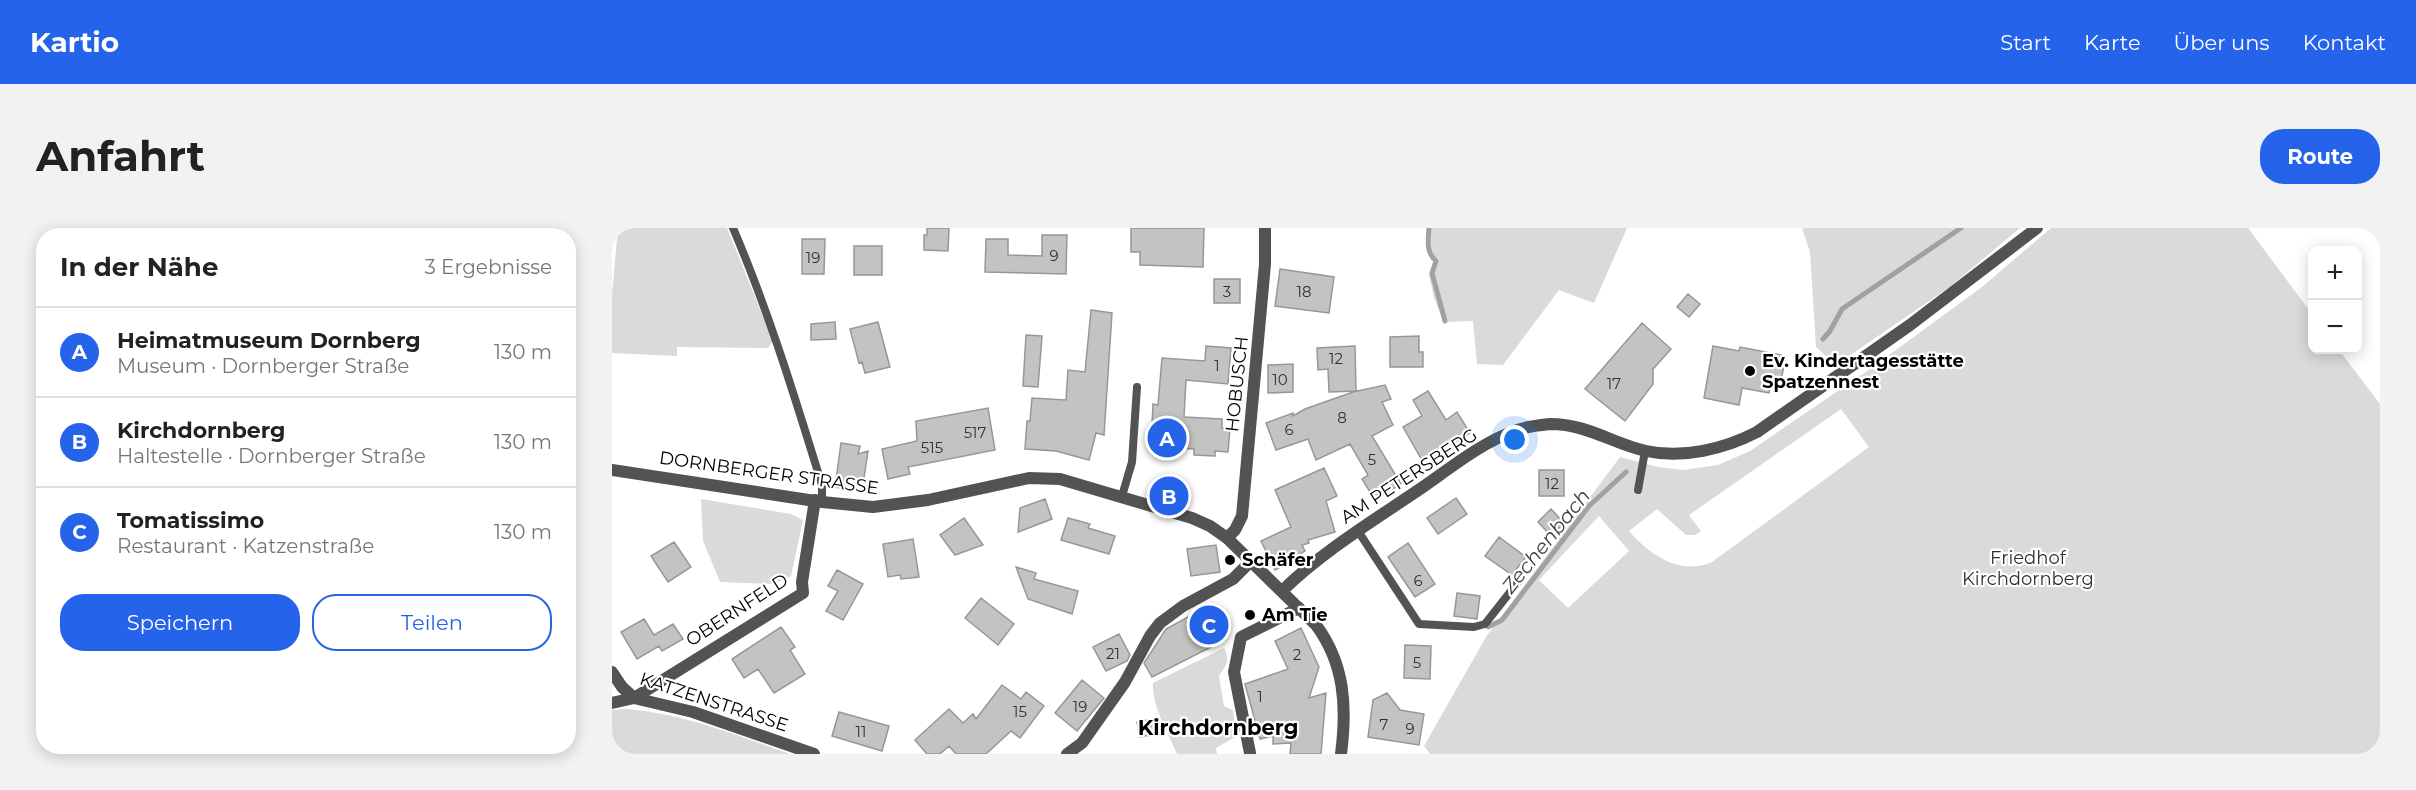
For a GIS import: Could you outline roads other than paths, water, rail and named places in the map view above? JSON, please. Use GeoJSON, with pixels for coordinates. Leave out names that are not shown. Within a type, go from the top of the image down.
{"type":"FeatureCollection","features":[{"type":"Feature","properties":{"kind":"street","name":"HOBUSCH"},"geometry":{"type":"LineString","coordinates":[[1227,538],[1235,530],[1242,516],[1265,264],[1265,228]]}},
{"type":"Feature","properties":{"kind":"street","name":"AM PETERSBERG"},"geometry":{"type":"LineString","coordinates":[[1282,591],[1308,566],[1358,531],[1475,452],[1515,430],[1550,424],[1591,430],[1645,451],[1672,453],[1696,452],[1741,440],[1910,326],[2037,228]]}},
{"type":"Feature","properties":{"kind":"street","name":"DORNBERGER STRASSE"},"geometry":{"type":"LineString","coordinates":[[612,470],[873,507],[890,506],[1029,478],[1060,479],[1192,518],[1210,526],[1227,538],[1299,608],[1327,639],[1340,673],[1343,690],[1344,719],[1341,754]]}},
{"type":"Feature","properties":{"kind":"street","name":"OBERNFELD"},"geometry":{"type":"LineString","coordinates":[[612,703],[634,698],[803,593],[802,582],[819,501]]}},
{"type":"Feature","properties":{"kind":"street"},"geometry":{"type":"LineString","coordinates":[[1067,754],[1082,743],[1119,691],[1150,636],[1160,623],[1184,606],[1233,579],[1251,561]]}},
{"type":"Feature","properties":{"kind":"street"},"geometry":{"type":"LineString","coordinates":[[1252,754],[1234,672],[1240,637],[1299,608]]}},
{"type":"Feature","properties":{"kind":"street","name":"KATZENSTRASSE"},"geometry":{"type":"LineString","coordinates":[[612,672],[622,687],[634,698],[693,712],[814,754]]}},
{"type":"Feature","properties":{"kind":"lane"},"geometry":{"type":"LineString","coordinates":[[733,228],[757,284],[786,368],[822,485],[819,501]]}},
{"type":"Feature","properties":{"kind":"lane"},"geometry":{"type":"LineString","coordinates":[[1122,496],[1132,462],[1137,387]]}},
{"type":"Feature","properties":{"kind":"lane"},"geometry":{"type":"LineString","coordinates":[[1638,490],[1645,451]]}},
{"type":"Feature","properties":{"kind":"lane"},"geometry":{"type":"LineString","coordinates":[[1358,531],[1419,624],[1474,627],[1485,624],[1518,582]]}},
{"type":"Feature","properties":{"kind":"waterway"},"geometry":{"type":"LineString","coordinates":[[1429,228],[1429,250],[1436,261],[1432,273],[1445,321]]}},
{"type":"Feature","properties":{"kind":"waterway","name":"Zechenbach"},"geometry":{"type":"LineString","coordinates":[[1823,339],[1842,309],[1961,228]]}},
{"type":"Feature","properties":{"kind":"waterway","name":"Zechenbach"},"geometry":{"type":"LineString","coordinates":[[1488,627],[1502,620],[1589,506],[1626,472]]}},
{"type":"Feature","properties":{"kind":"place","name":"Ev. Kindertagesstätte Spatzennest"},"geometry":{"type":"Point","coordinates":[1750,371]}},
{"type":"Feature","properties":{"kind":"place","name":"Heimatmuseum Dornberg"},"geometry":{"type":"Point","coordinates":[1167,438]}},
{"type":"Feature","properties":{"kind":"place","name":"Kirchdornberg"},"geometry":{"type":"Point","coordinates":[1169,496]}},
{"type":"Feature","properties":{"kind":"place","name":"Schäfer"},"geometry":{"type":"Point","coordinates":[1230,560]}},
{"type":"Feature","properties":{"kind":"place","name":"Am Tie"},"geometry":{"type":"Point","coordinates":[1250,615]}},
{"type":"Feature","properties":{"kind":"place","name":"Tomatissimo"},"geometry":{"type":"Point","coordinates":[1209,625]}},
{"type":"Feature","properties":{"kind":"district","name":"Kirchdornberg"},"geometry":{"type":"Point","coordinates":[1218,727]}},
{"type":"Feature","properties":{"kind":"park label","name":"Friedhof Kirchdornberg"},"geometry":{"type":"Point","coordinates":[2028,568]}}]}
